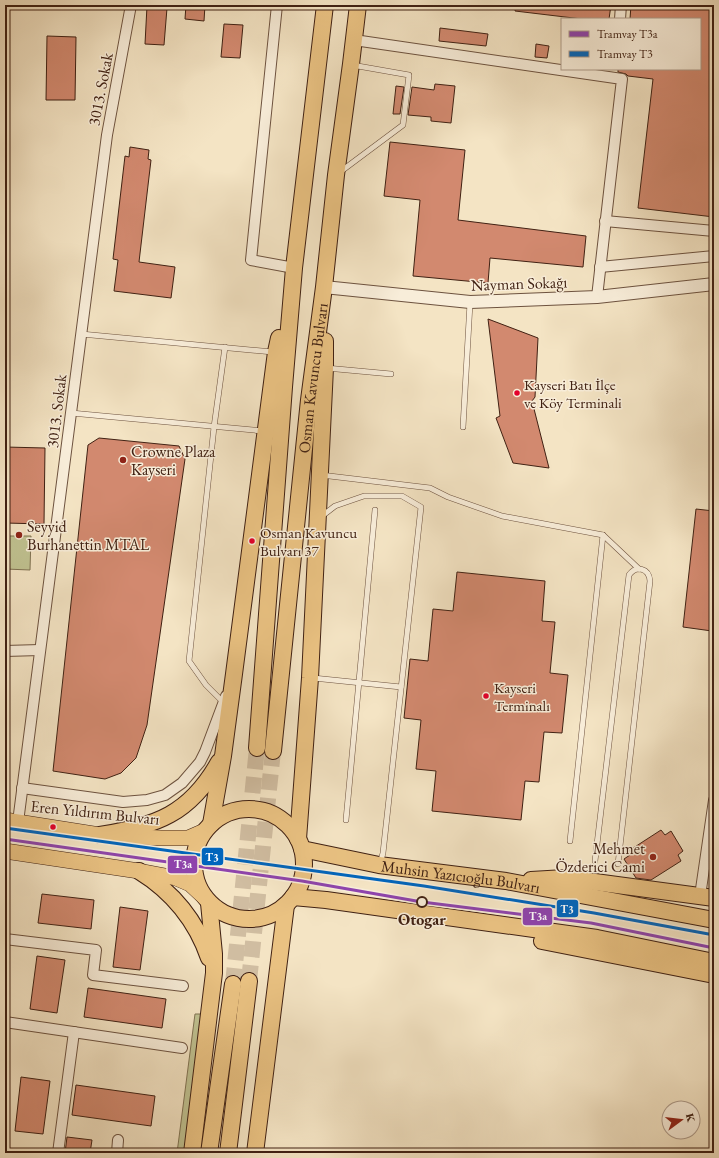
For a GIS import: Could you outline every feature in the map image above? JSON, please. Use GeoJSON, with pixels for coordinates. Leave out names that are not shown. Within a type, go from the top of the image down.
{"type":"FeatureCollection","features":[{"type":"Feature","properties":{"kind":"highway","name":"Osman Kavuncu Bulvarı"},"geometry":{"type":"LineString","coordinates":[[325,5],[294,268],[283,395],[265,750],[324,288],[336,175],[358,5]]}},
{"type":"Feature","properties":{"kind":"highway"},"geometry":{"type":"LineString","coordinates":[[208,828],[223,756],[276,352],[294,268]]}},
{"type":"Feature","properties":{"kind":"highway"},"geometry":{"type":"LineString","coordinates":[[300,844],[292,831],[277,817],[258,810],[238,810],[219,818],[208,828],[199,840],[194,855],[193,865],[200,889],[207,900],[220,912],[229,916],[249,920],[269,916],[289,901],[302,881],[304,864],[300,844],[310,678],[325,368],[324,288]]}},
{"type":"Feature","properties":{"kind":"highway"},"geometry":{"type":"LineString","coordinates":[[100,835],[148,824],[174,813],[203,786],[223,756]]}},
{"type":"Feature","properties":{"kind":"highway","name":"Muhsin Yazıcıoğlu Bulvarı"},"geometry":{"type":"LineString","coordinates":[[300,844],[379,865],[506,881],[714,920]]}},
{"type":"Feature","properties":{"kind":"highway"},"geometry":{"type":"LineString","coordinates":[[139,871],[166,890],[187,913],[200,936],[214,973]]}},
{"type":"Feature","properties":{"kind":"highway"},"geometry":{"type":"LineString","coordinates":[[506,881],[565,878],[707,897]]}},
{"type":"Feature","properties":{"kind":"highway"},"geometry":{"type":"LineString","coordinates":[[192,1153],[214,973],[214,954],[207,900]]}},
{"type":"Feature","properties":{"kind":"highway"},"geometry":{"type":"LineString","coordinates":[[289,901],[326,900],[597,938],[714,962]]}},
{"type":"Feature","properties":{"kind":"highway"},"geometry":{"type":"LineString","coordinates":[[255,1153],[289,901]]}},
{"type":"Feature","properties":{"kind":"highway"},"geometry":{"type":"LineString","coordinates":[[489,924],[538,940],[714,975]]}},
{"type":"Feature","properties":{"kind":"highway"},"geometry":{"type":"LineString","coordinates":[[228,1153],[250,981]]}},
{"type":"Feature","properties":{"kind":"highway"},"geometry":{"type":"LineString","coordinates":[[209,1153],[233,984]]}},
{"type":"Feature","properties":{"kind":"main road","name":"Eren Yıldırım Bulvarı"},"geometry":{"type":"LineString","coordinates":[[11,821],[100,835],[161,838],[188,838],[208,828]]}},
{"type":"Feature","properties":{"kind":"main road"},"geometry":{"type":"LineString","coordinates":[[5,853],[139,871],[176,878],[190,884],[207,900]]}},
{"type":"Feature","properties":{"kind":"street","name":"3013. Sokak"},"geometry":{"type":"LineString","coordinates":[[11,821],[22,788],[107,135],[131,5]]}},
{"type":"Feature","properties":{"kind":"street"},"geometry":{"type":"LineString","coordinates":[[277,5],[251,260],[294,268]]}},
{"type":"Feature","properties":{"kind":"street"},"geometry":{"type":"LineString","coordinates":[[620,18],[621,5]]}},
{"type":"Feature","properties":{"kind":"street"},"geometry":{"type":"LineString","coordinates":[[354,40],[561,66]]}},
{"type":"Feature","properties":{"kind":"street"},"geometry":{"type":"LineString","coordinates":[[591,70],[615,73],[622,79],[597,297]]}},
{"type":"Feature","properties":{"kind":"street"},"geometry":{"type":"LineString","coordinates":[[605,221],[714,231]]}},
{"type":"Feature","properties":{"kind":"street"},"geometry":{"type":"LineString","coordinates":[[600,267],[714,256]]}},
{"type":"Feature","properties":{"kind":"street","name":"Nayman Sokağı"},"geometry":{"type":"LineString","coordinates":[[324,288],[470,302],[597,297],[714,284]]}},
{"type":"Feature","properties":{"kind":"street"},"geometry":{"type":"LineString","coordinates":[[5,651],[40,650]]}},
{"type":"Feature","properties":{"kind":"street"},"geometry":{"type":"LineString","coordinates":[[22,788],[123,802],[147,800],[164,795],[182,783],[200,762],[234,674]]}},
{"type":"Feature","properties":{"kind":"street"},"geometry":{"type":"LineString","coordinates":[[707,897],[714,800]]}},
{"type":"Feature","properties":{"kind":"street"},"geometry":{"type":"LineString","coordinates":[[5,939],[96,950],[93,975],[183,986]]}},
{"type":"Feature","properties":{"kind":"street"},"geometry":{"type":"LineString","coordinates":[[5,1022],[182,1048]]}},
{"type":"Feature","properties":{"kind":"street"},"geometry":{"type":"LineString","coordinates":[[58,1153],[74,1032]]}},
{"type":"Feature","properties":{"kind":"street"},"geometry":{"type":"LineString","coordinates":[[117,1153],[118,1140]]}},
{"type":"Feature","properties":{"kind":"lane"},"geometry":{"type":"LineString","coordinates":[[336,175],[403,125],[408,75],[351,64]]}},
{"type":"Feature","properties":{"kind":"lane"},"geometry":{"type":"LineString","coordinates":[[463,427],[470,302]]}},
{"type":"Feature","properties":{"kind":"lane"},"geometry":{"type":"LineString","coordinates":[[81,334],[276,352]]}},
{"type":"Feature","properties":{"kind":"lane"},"geometry":{"type":"LineString","coordinates":[[224,703],[206,685],[190,661],[214,426],[225,347]]}},
{"type":"Feature","properties":{"kind":"lane"},"geometry":{"type":"LineString","coordinates":[[325,368],[392,374]]}},
{"type":"Feature","properties":{"kind":"lane"},"geometry":{"type":"LineString","coordinates":[[71,413],[266,431]]}},
{"type":"Feature","properties":{"kind":"lane"},"geometry":{"type":"LineString","coordinates":[[320,474],[430,488],[448,497],[502,516],[604,534],[639,569],[646,571],[650,581],[618,864]]}},
{"type":"Feature","properties":{"kind":"lane"},"geometry":{"type":"LineString","coordinates":[[318,519],[336,506],[364,496],[402,496],[421,507],[383,853],[379,865]]}},
{"type":"Feature","properties":{"kind":"lane"},"geometry":{"type":"LineString","coordinates":[[346,820],[375,510]]}},
{"type":"Feature","properties":{"kind":"lane"},"geometry":{"type":"LineString","coordinates":[[570,841],[604,534]]}},
{"type":"Feature","properties":{"kind":"lane"},"geometry":{"type":"LineString","coordinates":[[595,861],[629,575],[635,570],[639,569]]}},
{"type":"Feature","properties":{"kind":"lane"},"geometry":{"type":"LineString","coordinates":[[310,678],[401,687]]}},
{"type":"Feature","properties":{"kind":"green space"},"geometry":{"type":"Polygon","coordinates":[[[5,536],[31,536],[30,570],[5,569],[5,536]]]}},
{"type":"Feature","properties":{"kind":"green space"},"geometry":{"type":"Polygon","coordinates":[[[195,1014],[203,1014],[184,1153],[177,1153],[195,1014]]]}},
{"type":"Feature","properties":{"kind":"building"},"geometry":{"type":"Polygon","coordinates":[[[186,5],[205,5],[204,21],[185,19],[186,5]]]}},
{"type":"Feature","properties":{"kind":"building"},"geometry":{"type":"Polygon","coordinates":[[[516,5],[611,5],[609,18],[574,18],[515,11],[516,5]]]}},
{"type":"Feature","properties":{"kind":"building"},"geometry":{"type":"Polygon","coordinates":[[[631,5],[714,5],[714,217],[638,208],[653,79],[628,76],[618,72],[618,70],[701,70],[701,18],[630,18],[631,5]]]}},
{"type":"Feature","properties":{"kind":"building"},"geometry":{"type":"Polygon","coordinates":[[[147,6],[167,8],[164,45],[145,44],[147,6]]]}},
{"type":"Feature","properties":{"kind":"building"},"geometry":{"type":"Polygon","coordinates":[[[224,24],[243,25],[240,58],[221,57],[224,24]]]}},
{"type":"Feature","properties":{"kind":"building"},"geometry":{"type":"Polygon","coordinates":[[[440,28],[488,34],[486,46],[439,41],[440,28]]]}},
{"type":"Feature","properties":{"kind":"building"},"geometry":{"type":"Polygon","coordinates":[[[47,36],[76,37],[75,100],[46,100],[47,36]]]}},
{"type":"Feature","properties":{"kind":"building"},"geometry":{"type":"Polygon","coordinates":[[[536,44],[549,46],[547,58],[535,57],[536,44]]]}},
{"type":"Feature","properties":{"kind":"building"},"geometry":{"type":"Polygon","coordinates":[[[435,84],[455,86],[451,123],[431,121],[431,117],[408,115],[412,87],[434,90],[435,84]]]}},
{"type":"Feature","properties":{"kind":"building"},"geometry":{"type":"Polygon","coordinates":[[[396,86],[404,87],[400,114],[393,114],[396,86]]]}},
{"type":"Feature","properties":{"kind":"building"},"geometry":{"type":"Polygon","coordinates":[[[390,142],[465,150],[458,220],[586,236],[583,267],[490,258],[488,283],[413,276],[420,200],[384,196],[390,142]]]}},
{"type":"Feature","properties":{"kind":"building"},"geometry":{"type":"Polygon","coordinates":[[[130,147],[149,150],[148,159],[151,160],[139,262],[175,267],[171,298],[114,291],[118,260],[113,259],[125,156],[129,157],[130,147]]]}},
{"type":"Feature","properties":{"kind":"building","name":"Kayseri Batı İlçe ve Köy Terminali"},"geometry":{"type":"Polygon","coordinates":[[[488,319],[538,338],[535,397],[532,401],[549,468],[513,463],[496,418],[500,416],[488,319]]]}},
{"type":"Feature","properties":{"kind":"building"},"geometry":{"type":"Polygon","coordinates":[[[99,438],[179,446],[185,459],[147,725],[136,758],[121,773],[105,779],[53,771],[88,445],[99,438]]]}},
{"type":"Feature","properties":{"kind":"building"},"geometry":{"type":"Polygon","coordinates":[[[5,447],[45,448],[44,524],[5,523],[5,447]]]}},
{"type":"Feature","properties":{"kind":"building"},"geometry":{"type":"Polygon","coordinates":[[[696,509],[714,511],[714,615],[712,631],[683,627],[696,509]]]}},
{"type":"Feature","properties":{"kind":"building","name":"Kayseri Terminalı"},"geometry":{"type":"Polygon","coordinates":[[[457,572],[545,581],[542,621],[555,622],[550,673],[568,675],[562,733],[544,732],[539,782],[525,781],[521,820],[432,811],[436,771],[416,769],[421,720],[404,718],[410,659],[428,661],[433,609],[453,611],[457,572]]]}},
{"type":"Feature","properties":{"kind":"building","name":"Mehmet Özderici Cami"},"geometry":{"type":"Polygon","coordinates":[[[661,830],[665,835],[671,831],[683,851],[678,855],[681,861],[651,880],[636,878],[624,859],[630,855],[627,852],[661,830]]]}},
{"type":"Feature","properties":{"kind":"building"},"geometry":{"type":"Polygon","coordinates":[[[42,894],[94,900],[91,929],[38,923],[42,894]]]}},
{"type":"Feature","properties":{"kind":"building"},"geometry":{"type":"Polygon","coordinates":[[[120,907],[148,911],[140,970],[113,967],[120,907]]]}},
{"type":"Feature","properties":{"kind":"building"},"geometry":{"type":"Polygon","coordinates":[[[37,956],[65,960],[57,1013],[30,1009],[37,956]]]}},
{"type":"Feature","properties":{"kind":"building"},"geometry":{"type":"Polygon","coordinates":[[[88,988],[166,999],[162,1028],[84,1017],[88,988]]]}},
{"type":"Feature","properties":{"kind":"building"},"geometry":{"type":"Polygon","coordinates":[[[21,1077],[50,1081],[43,1134],[15,1131],[21,1077]]]}},
{"type":"Feature","properties":{"kind":"building"},"geometry":{"type":"Polygon","coordinates":[[[76,1085],[155,1096],[151,1126],[72,1115],[76,1085]]]}},
{"type":"Feature","properties":{"kind":"building"},"geometry":{"type":"Polygon","coordinates":[[[67,1137],[92,1140],[90,1153],[65,1153],[67,1137]]]}},
{"type":"Feature","properties":{"kind":"tunnel"},"geometry":{"type":"LineString","coordinates":[[233,984],[257,748]]}},
{"type":"Feature","properties":{"kind":"tunnel"},"geometry":{"type":"LineString","coordinates":[[249,981],[273,751]]}},
{"type":"Feature","properties":{"kind":"tram line","name":"T3"},"geometry":{"type":"LineString","coordinates":[[5,828],[424,886],[594,913],[714,935]]}},
{"type":"Feature","properties":{"kind":"tram line","name":"T3a"},"geometry":{"type":"LineString","coordinates":[[5,839],[302,881],[422,902],[591,923],[714,948]]}},
{"type":"Feature","properties":{"kind":"place","name":"Kayseri Batı İlçe ve Köy Terminali"},"geometry":{"type":"Point","coordinates":[517,393]}},
{"type":"Feature","properties":{"kind":"place","name":"Crowne Plaza Kayseri"},"geometry":{"type":"Point","coordinates":[123,460]}},
{"type":"Feature","properties":{"kind":"place","name":"Seyyid Burhanettin MTAL"},"geometry":{"type":"Point","coordinates":[19,535]}},
{"type":"Feature","properties":{"kind":"place","name":"Osman Kavuncu Bulvarı 37"},"geometry":{"type":"Point","coordinates":[252,541]}},
{"type":"Feature","properties":{"kind":"place","name":"Kayseri Terminalı"},"geometry":{"type":"Point","coordinates":[486,696]}},
{"type":"Feature","properties":{"kind":"place","name":"Mehmet Özderici Cami"},"geometry":{"type":"Point","coordinates":[653,857]}},
{"type":"Feature","properties":{"kind":"place","name":"Otogar"},"geometry":{"type":"Point","coordinates":[422,902]}}]}
